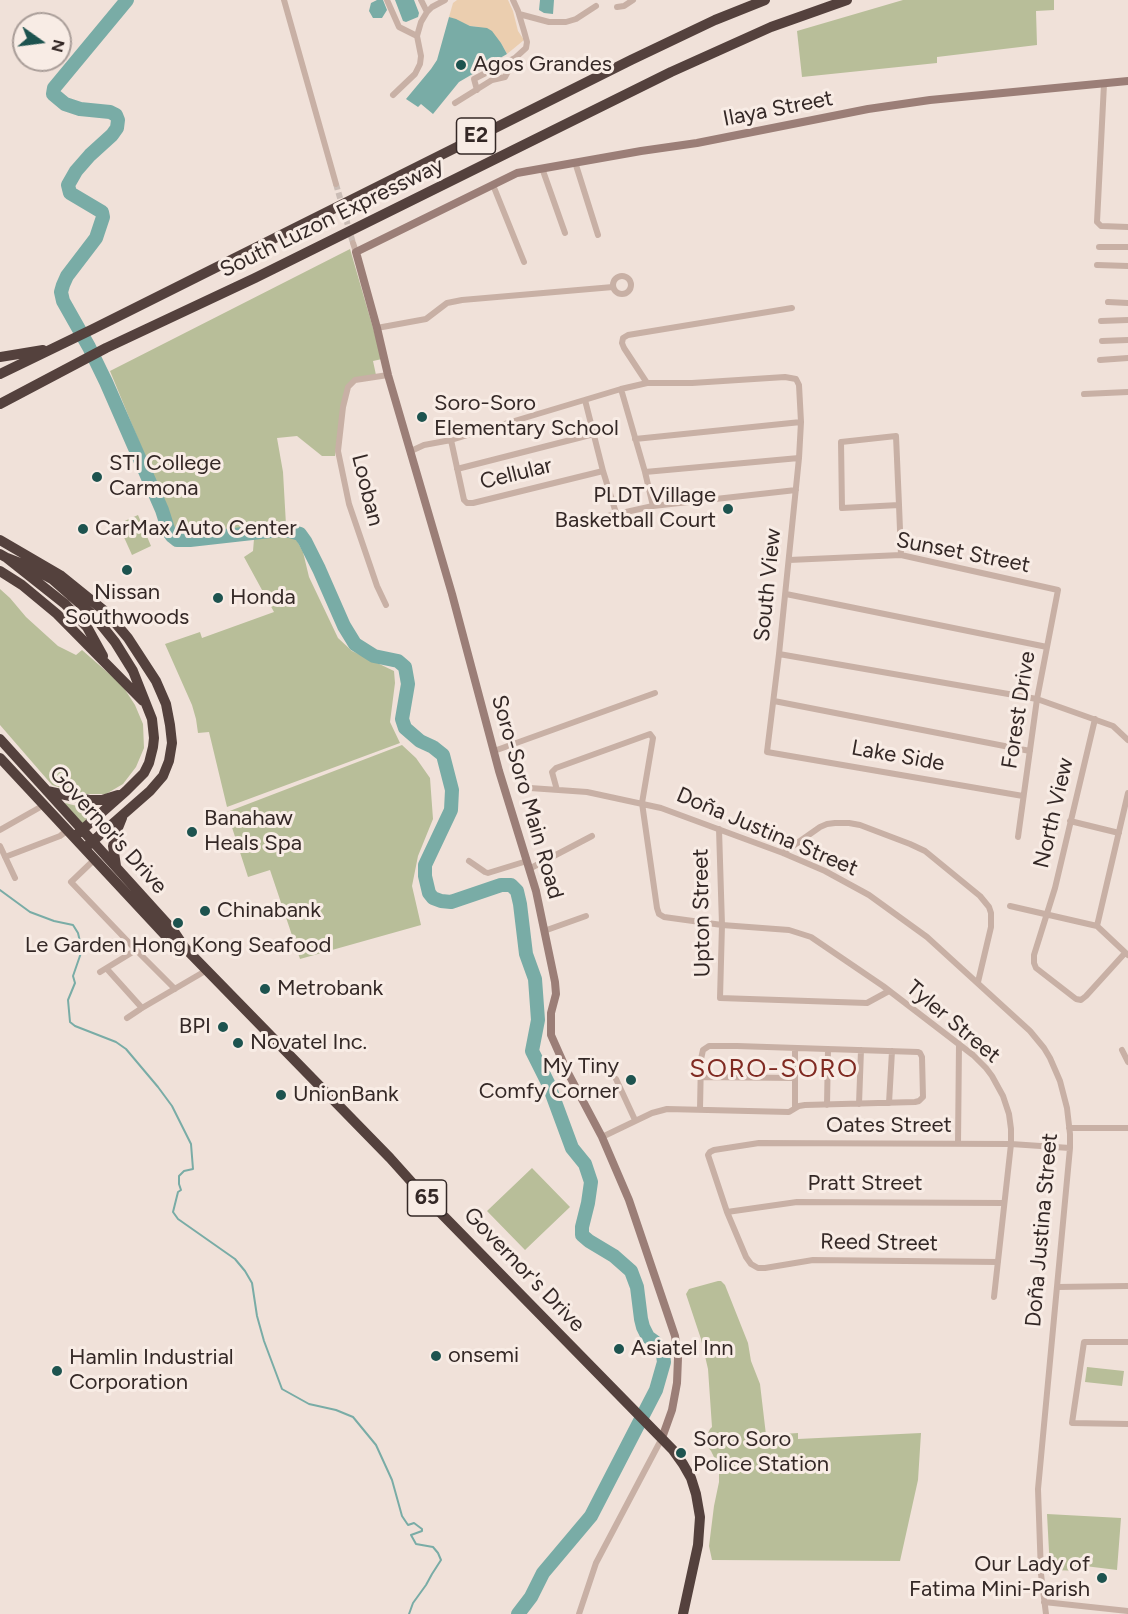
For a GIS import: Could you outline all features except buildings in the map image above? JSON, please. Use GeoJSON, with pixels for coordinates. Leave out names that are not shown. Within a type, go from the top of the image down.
{"type":"FeatureCollection","features":[{"type":"Feature","properties":{"kind":"highway","name":"South Luzon Expressway"},"geometry":{"type":"LineString","coordinates":[[0,374],[621,65],[715,20],[765,0]]}},
{"type":"Feature","properties":{"kind":"highway","name":"South Luzon Expressway"},"geometry":{"type":"LineString","coordinates":[[0,404],[106,348],[255,278],[671,72],[771,27],[847,0]]}},
{"type":"Feature","properties":{"kind":"highway"},"geometry":{"type":"LineString","coordinates":[[0,357],[55,348]]}},
{"type":"Feature","properties":{"kind":"highway"},"geometry":{"type":"LineString","coordinates":[[0,414],[31,388]]}},
{"type":"Feature","properties":{"kind":"highway"},"geometry":{"type":"LineString","coordinates":[[0,540],[60,575],[100,607],[121,629],[163,695],[170,725],[171,754],[163,776],[150,792],[89,845]]}},
{"type":"Feature","properties":{"kind":"highway"},"geometry":{"type":"LineString","coordinates":[[4,556],[65,604],[83,622],[111,670]]}},
{"type":"Feature","properties":{"kind":"highway"},"geometry":{"type":"LineString","coordinates":[[4,556],[52,579],[94,616],[109,633],[134,671],[152,719],[154,738],[149,763],[140,778],[75,832]]}},
{"type":"Feature","properties":{"kind":"highway"},"geometry":{"type":"LineString","coordinates":[[0,572],[22,585],[57,614],[146,704]]}},
{"type":"Feature","properties":{"kind":"highway","name":"Governor's Drive"},"geometry":{"type":"LineString","coordinates":[[0,739],[46,791],[75,832]]}},
{"type":"Feature","properties":{"kind":"highway","name":"Governor's Drive"},"geometry":{"type":"LineString","coordinates":[[0,758],[44,805],[118,870],[173,930],[185,948],[659,1434]]}},
{"type":"Feature","properties":{"kind":"highway"},"geometry":{"type":"LineString","coordinates":[[46,791],[74,798],[96,800],[126,791]]}},
{"type":"Feature","properties":{"kind":"highway"},"geometry":{"type":"LineString","coordinates":[[118,870],[113,846],[123,815]]}},
{"type":"Feature","properties":{"kind":"highway","name":"Governor's Drive"},"geometry":{"type":"LineString","coordinates":[[89,845],[95,859],[166,936],[185,948]]}},
{"type":"Feature","properties":{"kind":"highway","name":"65"},"geometry":{"type":"LineString","coordinates":[[659,1434],[687,1470],[694,1485],[699,1509],[699,1538],[683,1614]]}},
{"type":"Feature","properties":{"kind":"street"},"geometry":{"type":"LineString","coordinates":[[284,0],[336,184]]}},
{"type":"Feature","properties":{"kind":"street"},"geometry":{"type":"LineString","coordinates":[[387,0],[399,27],[417,36]]}},
{"type":"Feature","properties":{"kind":"street"},"geometry":{"type":"LineString","coordinates":[[422,0],[427,12]]}},
{"type":"Feature","properties":{"kind":"street"},"geometry":{"type":"LineString","coordinates":[[393,95],[415,74],[420,64],[421,56],[417,36],[421,22],[427,12],[445,0]]}},
{"type":"Feature","properties":{"kind":"street"},"geometry":{"type":"LineString","coordinates":[[477,90],[474,79],[515,58],[526,48],[527,42],[513,0]]}},
{"type":"Feature","properties":{"kind":"street"},"geometry":{"type":"LineString","coordinates":[[617,7],[624,6],[633,0]]}},
{"type":"Feature","properties":{"kind":"street"},"geometry":{"type":"LineString","coordinates":[[519,14],[549,22],[566,22],[576,20],[596,6]]}},
{"type":"Feature","properties":{"kind":"street"},"geometry":{"type":"LineString","coordinates":[[455,103],[492,80],[505,77],[515,58]]}},
{"type":"Feature","properties":{"kind":"street","name":"Ilaya Street"},"geometry":{"type":"LineString","coordinates":[[356,252],[517,173],[697,143],[868,109],[930,100],[1128,81]]}},
{"type":"Feature","properties":{"kind":"street"},"geometry":{"type":"LineString","coordinates":[[1104,84],[1097,222],[1101,226],[1128,227]]}},
{"type":"Feature","properties":{"kind":"street"},"geometry":{"type":"LineString","coordinates":[[575,162],[598,235]]}},
{"type":"Feature","properties":{"kind":"street"},"geometry":{"type":"LineString","coordinates":[[542,168],[566,233]]}},
{"type":"Feature","properties":{"kind":"street"},"geometry":{"type":"LineString","coordinates":[[493,185],[524,262]]}},
{"type":"Feature","properties":{"kind":"street"},"geometry":{"type":"LineString","coordinates":[[353,243],[356,252]]}},
{"type":"Feature","properties":{"kind":"street"},"geometry":{"type":"LineString","coordinates":[[1099,247],[1128,248]]}},
{"type":"Feature","properties":{"kind":"street","name":"Soro-Soro Main Road"},"geometry":{"type":"LineString","coordinates":[[356,252],[388,375],[452,594],[494,752],[536,891],[555,982],[556,994],[551,1013],[551,1035],[602,1137],[629,1200],[675,1336],[678,1358],[677,1383],[672,1410],[659,1434]]}},
{"type":"Feature","properties":{"kind":"street"},"geometry":{"type":"LineString","coordinates":[[1097,265],[1128,266]]}},
{"type":"Feature","properties":{"kind":"street"},"geometry":{"type":"LineString","coordinates":[[377,328],[426,319],[447,303],[462,300],[613,287]]}},
{"type":"Feature","properties":{"kind":"street"},"geometry":{"type":"LineString","coordinates":[[1108,302],[1128,303]]}},
{"type":"Feature","properties":{"kind":"street"},"geometry":{"type":"LineString","coordinates":[[411,451],[424,445],[451,440],[647,383],[622,343],[623,338],[628,335],[792,308]]}},
{"type":"Feature","properties":{"kind":"street"},"geometry":{"type":"LineString","coordinates":[[1101,321],[1128,320]]}},
{"type":"Feature","properties":{"kind":"street"},"geometry":{"type":"LineString","coordinates":[[1102,341],[1128,340]]}},
{"type":"Feature","properties":{"kind":"street"},"geometry":{"type":"LineString","coordinates":[[1100,360],[1128,358]]}},
{"type":"Feature","properties":{"kind":"street","name":"Looban"},"geometry":{"type":"LineString","coordinates":[[386,605],[376,586],[349,504],[338,451],[348,387],[355,380],[388,375]]}},
{"type":"Feature","properties":{"kind":"street","name":"South View"},"geometry":{"type":"LineString","coordinates":[[647,383],[692,383],[792,377],[799,385],[801,422],[799,458],[767,752]]}},
{"type":"Feature","properties":{"kind":"street"},"geometry":{"type":"LineString","coordinates":[[621,389],[653,506]]}},
{"type":"Feature","properties":{"kind":"street"},"geometry":{"type":"LineString","coordinates":[[1084,394],[1128,392]]}},
{"type":"Feature","properties":{"kind":"street"},"geometry":{"type":"LineString","coordinates":[[585,400],[616,513]]}},
{"type":"Feature","properties":{"kind":"street"},"geometry":{"type":"LineString","coordinates":[[635,439],[801,422]]}},
{"type":"Feature","properties":{"kind":"street"},"geometry":{"type":"LineString","coordinates":[[457,470],[594,434]]}},
{"type":"Feature","properties":{"kind":"street"},"geometry":{"type":"LineString","coordinates":[[898,505],[842,508],[841,442],[896,436],[900,555]]}},
{"type":"Feature","properties":{"kind":"street","name":"Cellular"},"geometry":{"type":"LineString","coordinates":[[451,440],[464,500],[467,503],[603,471]]}},
{"type":"Feature","properties":{"kind":"street"},"geometry":{"type":"LineString","coordinates":[[645,472],[799,458]]}},
{"type":"Feature","properties":{"kind":"street"},"geometry":{"type":"LineString","coordinates":[[590,520],[653,506],[796,490]]}},
{"type":"Feature","properties":{"kind":"street","name":"Sunset Street"},"geometry":{"type":"LineString","coordinates":[[789,560],[900,555],[1058,590]]}},
{"type":"Feature","properties":{"kind":"street","name":"Forest Drive"},"geometry":{"type":"LineString","coordinates":[[1018,837],[1037,699],[1058,590]]}},
{"type":"Feature","properties":{"kind":"street"},"geometry":{"type":"LineString","coordinates":[[786,594],[1047,647]]}},
{"type":"Feature","properties":{"kind":"street"},"geometry":{"type":"LineString","coordinates":[[779,654],[1037,699],[1113,726],[1128,740]]}},
{"type":"Feature","properties":{"kind":"street"},"geometry":{"type":"LineString","coordinates":[[494,752],[655,693]]}},
{"type":"Feature","properties":{"kind":"street"},"geometry":{"type":"LineString","coordinates":[[774,701],[1030,751]]}},
{"type":"Feature","properties":{"kind":"street","name":"North View"},"geometry":{"type":"LineString","coordinates":[[1095,719],[1055,888],[1034,955],[1034,963],[1036,968],[1076,999],[1081,1000],[1127,954]]}},
{"type":"Feature","properties":{"kind":"street"},"geometry":{"type":"LineString","coordinates":[[557,790],[552,772],[556,768],[650,734],[652,738],[642,803]]}},
{"type":"Feature","properties":{"kind":"street","name":"Lake Side"},"geometry":{"type":"LineString","coordinates":[[767,752],[1023,796]]}},
{"type":"Feature","properties":{"kind":"street","name":"Doña Justina Street"},"geometry":{"type":"LineString","coordinates":[[531,788],[587,792],[661,807],[825,871],[880,902],[927,937],[978,982],[1044,1047],[1060,1081],[1067,1108],[1070,1148],[1038,1489],[1041,1574],[1046,1614]]}},
{"type":"Feature","properties":{"kind":"street"},"geometry":{"type":"LineString","coordinates":[[1097,926],[1128,793]]}},
{"type":"Feature","properties":{"kind":"street","name":"Tyler Street"},"geometry":{"type":"LineString","coordinates":[[642,803],[658,911],[664,917],[722,926],[789,930],[805,934],[821,942],[959,1044],[982,1064],[998,1086],[1009,1114],[1011,1144],[994,1298]]}},
{"type":"Feature","properties":{"kind":"street"},"geometry":{"type":"LineString","coordinates":[[0,830],[44,805]]}},
{"type":"Feature","properties":{"kind":"street"},"geometry":{"type":"LineString","coordinates":[[1070,821],[1119,833]]}},
{"type":"Feature","properties":{"kind":"street"},"geometry":{"type":"LineString","coordinates":[[783,853],[824,825],[846,822],[910,843],[931,855],[980,896],[989,907],[991,927],[978,982]]}},
{"type":"Feature","properties":{"kind":"street","name":"Upton Street"},"geometry":{"type":"LineString","coordinates":[[719,829],[722,926],[720,998],[867,1003],[889,991]]}},
{"type":"Feature","properties":{"kind":"street"},"geometry":{"type":"LineString","coordinates":[[5,857],[75,832]]}},
{"type":"Feature","properties":{"kind":"street"},"geometry":{"type":"LineString","coordinates":[[469,861],[488,873],[528,865],[592,836]]}},
{"type":"Feature","properties":{"kind":"street"},"geometry":{"type":"LineString","coordinates":[[0,846],[15,878]]}},
{"type":"Feature","properties":{"kind":"street"},"geometry":{"type":"LineString","coordinates":[[95,859],[71,882],[175,989]]}},
{"type":"Feature","properties":{"kind":"street"},"geometry":{"type":"LineString","coordinates":[[1010,906],[1097,926],[1127,954]]}},
{"type":"Feature","properties":{"kind":"street"},"geometry":{"type":"LineString","coordinates":[[544,931],[586,916]]}},
{"type":"Feature","properties":{"kind":"street"},"geometry":{"type":"LineString","coordinates":[[100,972],[136,950]]}},
{"type":"Feature","properties":{"kind":"street"},"geometry":{"type":"LineString","coordinates":[[107,969],[142,1008]]}},
{"type":"Feature","properties":{"kind":"street"},"geometry":{"type":"LineString","coordinates":[[127,1018],[207,970]]}},
{"type":"Feature","properties":{"kind":"street"},"geometry":{"type":"LineString","coordinates":[[958,1144],[959,1044]]}},
{"type":"Feature","properties":{"kind":"street"},"geometry":{"type":"LineString","coordinates":[[602,1137],[635,1120],[667,1109],[789,1112],[806,1105],[919,1101],[923,1093],[922,1060],[920,1053],[892,1051],[706,1047],[702,1054],[700,1109]]}},
{"type":"Feature","properties":{"kind":"street"},"geometry":{"type":"LineString","coordinates":[[795,1049],[795,1108]]}},
{"type":"Feature","properties":{"kind":"street"},"geometry":{"type":"LineString","coordinates":[[827,1105],[828,1050]]}},
{"type":"Feature","properties":{"kind":"street"},"geometry":{"type":"LineString","coordinates":[[858,1104],[861,1050]]}},
{"type":"Feature","properties":{"kind":"street"},"geometry":{"type":"LineString","coordinates":[[1122,1050],[1128,1062]]}},
{"type":"Feature","properties":{"kind":"street"},"geometry":{"type":"LineString","coordinates":[[889,1103],[892,1051]]}},
{"type":"Feature","properties":{"kind":"street"},"geometry":{"type":"LineString","coordinates":[[700,1077],[795,1078]]}},
{"type":"Feature","properties":{"kind":"street"},"geometry":{"type":"LineString","coordinates":[[616,1079],[635,1120]]}},
{"type":"Feature","properties":{"kind":"street"},"geometry":{"type":"LineString","coordinates":[[1069,1128],[1128,1128]]}},
{"type":"Feature","properties":{"kind":"street","name":"Oates Street"},"geometry":{"type":"LineString","coordinates":[[727,1212],[709,1159],[709,1153],[714,1150],[759,1143],[1011,1144],[1070,1148]]}},
{"type":"Feature","properties":{"kind":"street","name":"Pratt Street"},"geometry":{"type":"LineString","coordinates":[[727,1212],[797,1202],[1004,1203]]}},
{"type":"Feature","properties":{"kind":"street","name":"Reed Street"},"geometry":{"type":"LineString","coordinates":[[727,1212],[746,1257],[751,1264],[762,1268],[813,1260],[998,1262]]}},
{"type":"Feature","properties":{"kind":"street"},"geometry":{"type":"LineString","coordinates":[[1057,1287],[1128,1286]]}},
{"type":"Feature","properties":{"kind":"street"},"geometry":{"type":"LineString","coordinates":[[1128,1342],[1083,1342],[1072,1423],[1128,1424]]}},
{"type":"Feature","properties":{"kind":"street"},"geometry":{"type":"LineString","coordinates":[[579,1614],[596,1563],[659,1434]]}},
{"type":"Feature","properties":{"kind":"street"},"geometry":{"type":"LineString","coordinates":[[1044,1602],[1128,1611]]}},
{"type":"Feature","properties":{"kind":"green space"},"geometry":{"type":"Polygon","coordinates":[[[903,0],[1054,0],[1054,10],[1036,11],[1037,45],[937,57],[937,63],[802,77],[797,31],[903,0]]]}},
{"type":"Feature","properties":{"kind":"green space"},"geometry":{"type":"Polygon","coordinates":[[[350,249],[382,359],[373,361],[376,375],[353,379],[340,419],[335,456],[322,456],[297,436],[277,438],[283,472],[286,525],[177,534],[110,371],[350,249]]]}},
{"type":"Feature","properties":{"kind":"green space"},"geometry":{"type":"Polygon","coordinates":[[[138,515],[151,546],[132,555],[118,524],[138,515]]]}},
{"type":"Feature","properties":{"kind":"green space"},"geometry":{"type":"Polygon","coordinates":[[[284,536],[296,539],[303,552],[309,577],[338,638],[352,651],[394,671],[395,683],[390,722],[400,743],[227,807],[209,732],[198,733],[192,705],[165,644],[200,632],[202,638],[274,612],[244,557],[253,551],[254,539],[284,536]]]}},
{"type":"Feature","properties":{"kind":"green space"},"geometry":{"type":"Polygon","coordinates":[[[0,589],[58,646],[76,655],[82,650],[122,685],[135,705],[143,724],[144,748],[136,767],[123,784],[106,794],[73,792],[52,785],[0,725],[0,589]]]}},
{"type":"Feature","properties":{"kind":"green space"},"geometry":{"type":"Polygon","coordinates":[[[402,745],[416,758],[430,778],[433,819],[418,856],[412,886],[421,925],[300,959],[270,870],[248,877],[227,812],[402,745]]]}},
{"type":"Feature","properties":{"kind":"green space"},"geometry":{"type":"Polygon","coordinates":[[[61,802],[85,808],[103,808],[81,825],[61,802]]]}},
{"type":"Feature","properties":{"kind":"green space"},"geometry":{"type":"Polygon","coordinates":[[[532,1168],[570,1207],[525,1250],[487,1211],[532,1168]]]}},
{"type":"Feature","properties":{"kind":"green space"},"geometry":{"type":"Polygon","coordinates":[[[718,1281],[725,1285],[748,1343],[751,1361],[760,1384],[766,1435],[798,1433],[798,1439],[921,1433],[918,1480],[900,1561],[712,1560],[709,1546],[719,1472],[711,1451],[704,1442],[712,1427],[708,1369],[686,1294],[689,1289],[718,1281]]]}},
{"type":"Feature","properties":{"kind":"green space"},"geometry":{"type":"Polygon","coordinates":[[[1087,1367],[1124,1371],[1122,1386],[1085,1382],[1087,1367]]]}},
{"type":"Feature","properties":{"kind":"green space"},"geometry":{"type":"Polygon","coordinates":[[[1047,1514],[1121,1518],[1117,1570],[1085,1566],[1084,1571],[1050,1570],[1047,1514]]]}},
{"type":"Feature","properties":{"kind":"sand"},"geometry":{"type":"Polygon","coordinates":[[[457,0],[508,0],[518,31],[524,40],[507,54],[501,43],[479,27],[470,26],[449,17],[453,3],[457,0]]]}},
{"type":"Feature","properties":{"kind":"water"},"geometry":{"type":"Polygon","coordinates":[[[383,0],[387,10],[382,18],[373,18],[369,11],[371,3],[383,0]]]}},
{"type":"Feature","properties":{"kind":"water"},"geometry":{"type":"Polygon","coordinates":[[[395,0],[414,0],[419,13],[418,17],[403,21],[395,0]]]}},
{"type":"Feature","properties":{"kind":"water"},"geometry":{"type":"Polygon","coordinates":[[[540,0],[554,0],[553,14],[539,10],[540,0]]]}},
{"type":"Feature","properties":{"kind":"water","name":"Agos Grandes"},"geometry":{"type":"Polygon","coordinates":[[[449,17],[470,26],[487,28],[492,31],[507,54],[459,82],[433,114],[421,104],[418,107],[406,99],[437,60],[449,17]]]}},
{"type":"Feature","properties":{"kind":"waterway"},"geometry":{"type":"LineString","coordinates":[[127,0],[54,88],[53,94],[65,104],[80,109],[110,112],[116,115],[118,120],[117,128],[112,135],[90,155],[76,171],[68,185],[70,193],[102,212],[103,217],[96,238],[67,276],[61,292],[63,301],[106,382],[172,536],[177,540],[190,540],[279,530],[300,534],[355,644],[374,656],[398,661],[405,667],[408,684],[402,719],[405,728],[420,741],[443,755],[452,790],[451,810],[425,865],[429,893],[433,898],[451,902],[501,885],[511,885],[517,891],[526,954],[535,979],[538,1020],[532,1051],[548,1083],[572,1148],[585,1164],[591,1182],[582,1235],[614,1256],[631,1271],[637,1287],[643,1327],[663,1355],[664,1362],[656,1390],[591,1516],[543,1573],[531,1597],[518,1614]]}},
{"type":"Feature","properties":{"kind":"waterway"},"geometry":{"type":"LineString","coordinates":[[0,890],[30,912],[73,925],[78,933],[82,950],[73,976],[75,983],[68,1000],[70,1022],[116,1042],[126,1049],[172,1106],[191,1144],[193,1169],[184,1171],[179,1176],[181,1190],[178,1192],[173,1212],[178,1219],[235,1259],[245,1271],[252,1283],[264,1341],[282,1389],[309,1404],[336,1410],[353,1417],[376,1445],[392,1480],[402,1516],[408,1525],[414,1523],[422,1529],[411,1535],[416,1544],[433,1547],[438,1553],[441,1560],[413,1603],[409,1614]]}},
{"type":"Feature","properties":{"kind":"tunnel"},"geometry":{"type":"LineString","coordinates":[[336,184],[353,243]]}},
{"type":"Feature","properties":{"kind":"place","name":"Agos Grandes"},"geometry":{"type":"Point","coordinates":[461,65]}},
{"type":"Feature","properties":{"kind":"place","name":"Soro-Soro Elementary School"},"geometry":{"type":"Point","coordinates":[422,417]}},
{"type":"Feature","properties":{"kind":"place","name":"STI College Carmona"},"geometry":{"type":"Point","coordinates":[97,477]}},
{"type":"Feature","properties":{"kind":"place","name":"PLDT Village Basketball Court"},"geometry":{"type":"Point","coordinates":[728,509]}},
{"type":"Feature","properties":{"kind":"place","name":"CarMax Auto Center"},"geometry":{"type":"Point","coordinates":[83,529]}},
{"type":"Feature","properties":{"kind":"place","name":"Nissan Southwoods"},"geometry":{"type":"Point","coordinates":[127,570]}},
{"type":"Feature","properties":{"kind":"place","name":"Honda"},"geometry":{"type":"Point","coordinates":[218,598]}},
{"type":"Feature","properties":{"kind":"place","name":"Banahaw Heals Spa"},"geometry":{"type":"Point","coordinates":[192,832]}},
{"type":"Feature","properties":{"kind":"place","name":"Chinabank"},"geometry":{"type":"Point","coordinates":[205,911]}},
{"type":"Feature","properties":{"kind":"place","name":"Le Garden Hong Kong Seafood"},"geometry":{"type":"Point","coordinates":[178,923]}},
{"type":"Feature","properties":{"kind":"place","name":"Metrobank"},"geometry":{"type":"Point","coordinates":[265,989]}},
{"type":"Feature","properties":{"kind":"place","name":"BPI"},"geometry":{"type":"Point","coordinates":[223,1027]}},
{"type":"Feature","properties":{"kind":"place","name":"Novatel Inc."},"geometry":{"type":"Point","coordinates":[238,1043]}},
{"type":"Feature","properties":{"kind":"place","name":"My Tiny Comfy Corner"},"geometry":{"type":"Point","coordinates":[631,1080]}},
{"type":"Feature","properties":{"kind":"place","name":"UnionBank"},"geometry":{"type":"Point","coordinates":[281,1095]}},
{"type":"Feature","properties":{"kind":"place","name":"Asiatel Inn"},"geometry":{"type":"Point","coordinates":[619,1349]}},
{"type":"Feature","properties":{"kind":"place","name":"onsemi"},"geometry":{"type":"Point","coordinates":[436,1356]}},
{"type":"Feature","properties":{"kind":"place","name":"Hamlin Industrial Corporation"},"geometry":{"type":"Point","coordinates":[57,1371]}},
{"type":"Feature","properties":{"kind":"place","name":"Soro Soro Police Station"},"geometry":{"type":"Point","coordinates":[681,1453]}},
{"type":"Feature","properties":{"kind":"place","name":"Our Lady of Fatima Mini-Parish"},"geometry":{"type":"Point","coordinates":[1102,1578]}},
{"type":"Feature","properties":{"kind":"district","name":"SORO-SORO"},"geometry":{"type":"Point","coordinates":[774,1069]}}]}
